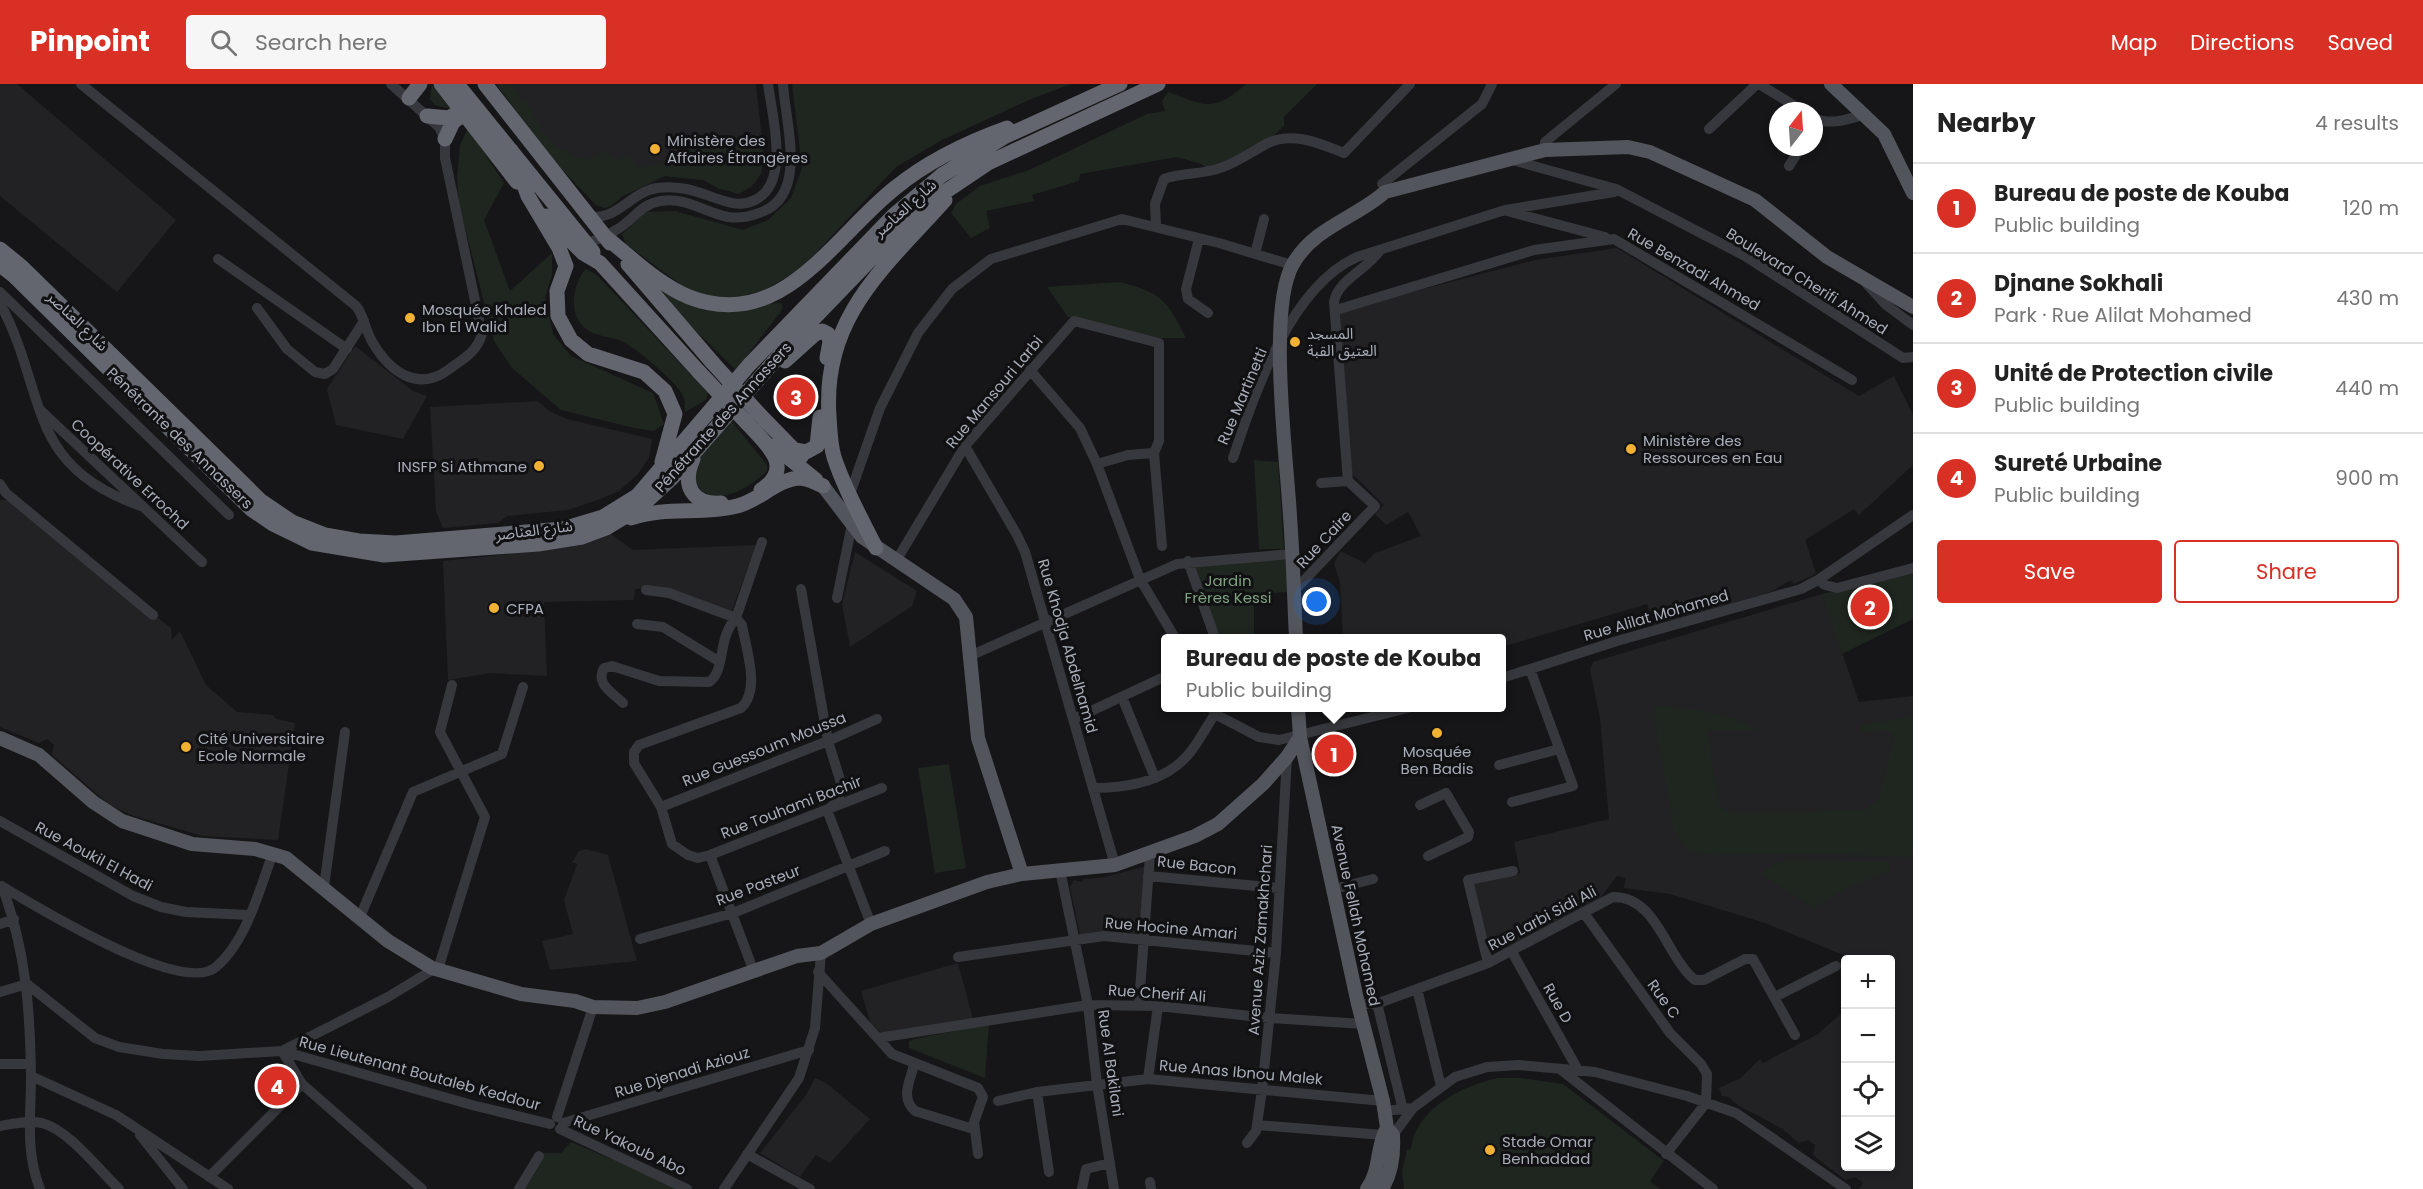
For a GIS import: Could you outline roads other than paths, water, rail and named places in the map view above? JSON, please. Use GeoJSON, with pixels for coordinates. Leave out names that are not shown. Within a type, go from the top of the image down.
{"type":"FeatureCollection","features":[{"type":"Feature","properties":{"kind":"highway"},"geometry":{"type":"LineString","coordinates":[[409,98],[420,84]]}},
{"type":"Feature","properties":{"kind":"highway"},"geometry":{"type":"LineString","coordinates":[[441,84],[528,196],[559,248],[566,266],[557,291],[558,316],[571,340],[588,354],[644,372],[665,391],[675,414],[660,471]]}},
{"type":"Feature","properties":{"kind":"highway"},"geometry":{"type":"LineString","coordinates":[[457,84],[600,263],[772,450],[778,463],[776,474],[764,489],[727,502],[710,504],[696,498],[689,487],[687,473],[697,447]]}},
{"type":"Feature","properties":{"kind":"highway"},"geometry":{"type":"LineString","coordinates":[[477,84],[504,109]]}},
{"type":"Feature","properties":{"kind":"highway"},"geometry":{"type":"LineString","coordinates":[[484,84],[586,216],[712,362],[795,450],[823,486]]}},
{"type":"Feature","properties":{"kind":"highway","name":"شارع العناصر"},"geometry":{"type":"LineString","coordinates":[[0,249],[22,267],[104,346],[261,501],[292,522],[325,535],[359,541],[396,543],[563,529],[603,517],[637,496],[749,365],[894,215],[942,175],[1004,137],[1104,88],[1120,84]]}},
{"type":"Feature","properties":{"kind":"highway","name":"Pénétrante des Annassers"},"geometry":{"type":"LineString","coordinates":[[0,265],[30,291],[250,509],[273,524],[312,543],[384,555],[538,544],[571,539],[614,524],[672,478],[791,342],[900,229],[936,198],[968,176],[1014,150],[1158,84]]}},
{"type":"Feature","properties":{"kind":"highway"},"geometry":{"type":"LineString","coordinates":[[427,116],[449,118],[464,112]]}},
{"type":"Feature","properties":{"kind":"highway"},"geometry":{"type":"LineString","coordinates":[[445,139],[453,122],[464,112]]}},
{"type":"Feature","properties":{"kind":"highway"},"geometry":{"type":"LineString","coordinates":[[604,236],[658,278],[688,296],[726,305],[756,302],[784,290],[809,270],[896,187],[922,170],[988,134],[1050,115]]}},
{"type":"Feature","properties":{"kind":"highway"},"geometry":{"type":"LineString","coordinates":[[511,150],[528,196],[583,253],[600,263]]}},
{"type":"Feature","properties":{"kind":"highway"},"geometry":{"type":"LineString","coordinates":[[886,554],[850,494],[833,455],[828,399],[840,333],[863,292],[968,176]]}},
{"type":"Feature","properties":{"kind":"highway"},"geometry":{"type":"LineString","coordinates":[[0,239],[21,257],[104,346]]}},
{"type":"Feature","properties":{"kind":"highway"},"geometry":{"type":"LineString","coordinates":[[750,389],[814,334],[822,332],[828,334],[830,342],[821,388],[820,438],[814,450],[807,452],[795,450]]}},
{"type":"Feature","properties":{"kind":"highway"},"geometry":{"type":"LineString","coordinates":[[747,423],[823,486]]}},
{"type":"Feature","properties":{"kind":"highway"},"geometry":{"type":"LineString","coordinates":[[614,524],[655,512],[715,510],[740,506],[788,481],[802,478],[823,486]]}},
{"type":"Feature","properties":{"kind":"main road"},"geometry":{"type":"LineString","coordinates":[[1831,84],[1866,114],[1884,134],[1912,189]]}},
{"type":"Feature","properties":{"kind":"main road"},"geometry":{"type":"LineString","coordinates":[[1296,634],[1279,346],[1284,291],[1292,265],[1310,242],[1347,215],[1373,202],[1385,192],[1545,150],[1628,147],[1650,152],[1755,200],[1827,257],[1913,307]]}},
{"type":"Feature","properties":{"kind":"main road"},"geometry":{"type":"LineString","coordinates":[[823,486],[862,537],[954,599],[966,617],[972,655],[978,738],[1022,874]]}},
{"type":"Feature","properties":{"kind":"main road","name":"Avenue Fellah Mohamed"},"geometry":{"type":"LineString","coordinates":[[1298,712],[1300,737],[1358,1004],[1384,1106],[1388,1133],[1378,1185]]}},
{"type":"Feature","properties":{"kind":"main road"},"geometry":{"type":"LineString","coordinates":[[0,738],[39,756],[93,802],[122,821],[192,844],[273,853],[286,858],[388,940],[432,968],[521,994],[575,1001],[593,1007],[637,1008],[665,1002],[797,956],[821,953],[870,924],[987,882],[1022,874],[1115,865],[1150,854],[1218,824],[1263,784],[1287,757],[1300,737]]}},
{"type":"Feature","properties":{"kind":"street"},"geometry":{"type":"LineString","coordinates":[[81,84],[356,306],[372,343],[394,368],[415,380],[436,378],[472,352],[480,343],[482,334],[445,158],[445,139],[439,127],[391,84]]}},
{"type":"Feature","properties":{"kind":"street"},"geometry":{"type":"LineString","coordinates":[[586,216],[605,217],[647,190],[673,186],[700,190],[740,204],[762,197],[769,190],[776,170],[768,84]]}},
{"type":"Feature","properties":{"kind":"street"},"geometry":{"type":"LineString","coordinates":[[587,244],[618,230],[650,204],[664,201],[693,203],[726,216],[754,215],[769,209],[780,198],[790,172],[783,84]]}},
{"type":"Feature","properties":{"kind":"street"},"geometry":{"type":"LineString","coordinates":[[1156,226],[1155,204],[1164,179],[1178,174],[1222,168],[1271,141],[1288,137],[1317,142],[1344,153],[1410,84]]}},
{"type":"Feature","properties":{"kind":"street"},"geometry":{"type":"LineString","coordinates":[[1382,184],[1482,104],[1492,84]]}},
{"type":"Feature","properties":{"kind":"street"},"geometry":{"type":"LineString","coordinates":[[1545,150],[1545,142],[1616,84]]}},
{"type":"Feature","properties":{"kind":"street"},"geometry":{"type":"LineString","coordinates":[[1709,129],[1758,84],[1788,102]]}},
{"type":"Feature","properties":{"kind":"street"},"geometry":{"type":"LineString","coordinates":[[1823,121],[1836,122],[1866,114]]}},
{"type":"Feature","properties":{"kind":"street"},"geometry":{"type":"LineString","coordinates":[[1789,166],[1795,156]]}},
{"type":"Feature","properties":{"kind":"street","name":"Boulevard Cherifi Ahmed"},"geometry":{"type":"LineString","coordinates":[[1509,159],[1616,189],[1745,256],[1903,358],[1913,357]]}},
{"type":"Feature","properties":{"kind":"street"},"geometry":{"type":"LineString","coordinates":[[1321,483],[1348,482],[1335,296],[1339,290],[1370,264],[1380,250],[1505,210],[1614,192],[1616,189]]}},
{"type":"Feature","properties":{"kind":"street"},"geometry":{"type":"LineString","coordinates":[[1505,210],[1614,239]]}},
{"type":"Feature","properties":{"kind":"street"},"geometry":{"type":"LineString","coordinates":[[850,494],[868,439],[918,333],[952,289],[991,259],[1122,219],[1156,226],[1292,265]]}},
{"type":"Feature","properties":{"kind":"street"},"geometry":{"type":"LineString","coordinates":[[1255,254],[1264,219]]}},
{"type":"Feature","properties":{"kind":"street"},"geometry":{"type":"LineString","coordinates":[[1199,239],[1186,289],[1188,298],[1208,313]]}},
{"type":"Feature","properties":{"kind":"street","name":"Rue Benzadi Ahmed"},"geometry":{"type":"LineString","coordinates":[[1336,310],[1534,250],[1614,239],[1852,380]]}},
{"type":"Feature","properties":{"kind":"street","name":"Rue Martinetti"},"geometry":{"type":"LineString","coordinates":[[1233,458],[1279,346],[1310,293],[1335,268],[1357,257],[1380,250]]}},
{"type":"Feature","properties":{"kind":"street"},"geometry":{"type":"LineString","coordinates":[[218,260],[347,349]]}},
{"type":"Feature","properties":{"kind":"street","name":"Boulevard Cherifi Ahmed"},"geometry":{"type":"LineString","coordinates":[[1863,280],[1885,304],[1913,325]]}},
{"type":"Feature","properties":{"kind":"street"},"geometry":{"type":"LineString","coordinates":[[0,292],[229,514]]}},
{"type":"Feature","properties":{"kind":"street"},"geometry":{"type":"LineString","coordinates":[[0,303],[23,353],[38,408],[58,451],[76,471],[110,495],[141,506]]}},
{"type":"Feature","properties":{"kind":"street"},"geometry":{"type":"LineString","coordinates":[[257,308],[287,349],[315,372],[325,374],[330,372],[347,349],[364,321]]}},
{"type":"Feature","properties":{"kind":"street","name":"Rue Mansouri Larbi"},"geometry":{"type":"LineString","coordinates":[[886,554],[965,446],[1074,321],[1159,343],[1159,441],[1154,453]]}},
{"type":"Feature","properties":{"kind":"street"},"geometry":{"type":"LineString","coordinates":[[1030,370],[1080,428],[1097,464],[1140,579],[1172,634]]}},
{"type":"Feature","properties":{"kind":"street","name":"Coopérative Errochd"},"geometry":{"type":"LineString","coordinates":[[38,408],[202,562]]}},
{"type":"Feature","properties":{"kind":"street","name":"Rue Khodja Abdelhamid"},"geometry":{"type":"LineString","coordinates":[[965,446],[1017,535],[1074,719],[1115,865]]}},
{"type":"Feature","properties":{"kind":"street"},"geometry":{"type":"LineString","coordinates":[[1097,464],[1128,454],[1154,453],[1162,546]]}},
{"type":"Feature","properties":{"kind":"street","name":"Rue Caire"},"geometry":{"type":"LineString","coordinates":[[1293,592],[1375,506],[1348,482]]}},
{"type":"Feature","properties":{"kind":"street"},"geometry":{"type":"LineString","coordinates":[[0,484],[6,493],[153,615]]}},
{"type":"Feature","properties":{"kind":"street","name":"Rue Alilat Mohamed"},"geometry":{"type":"LineString","coordinates":[[1506,677],[1617,641],[1801,589],[1818,580],[1913,515]]}},
{"type":"Feature","properties":{"kind":"street"},"geometry":{"type":"LineString","coordinates":[[837,598],[852,524]]}},
{"type":"Feature","properties":{"kind":"street"},"geometry":{"type":"LineString","coordinates":[[623,703],[600,681],[599,675],[604,668],[612,666],[659,681],[696,684],[709,682],[716,677],[724,634],[736,618],[762,542]]}},
{"type":"Feature","properties":{"kind":"street"},"geometry":{"type":"LineString","coordinates":[[972,655],[1045,624],[1164,568],[1188,561],[1292,554]]}},
{"type":"Feature","properties":{"kind":"street"},"geometry":{"type":"LineString","coordinates":[[1188,561],[1213,634]]}},
{"type":"Feature","properties":{"kind":"street"},"geometry":{"type":"LineString","coordinates":[[1818,580],[1825,585],[1838,588],[1913,568]]}},
{"type":"Feature","properties":{"kind":"street"},"geometry":{"type":"LineString","coordinates":[[801,589],[828,741],[841,783],[838,801],[827,810],[870,924]]}},
{"type":"Feature","properties":{"kind":"street"},"geometry":{"type":"LineString","coordinates":[[646,590],[669,592],[736,618],[742,625],[752,691],[748,701],[741,708],[639,745],[634,752],[634,763],[661,807],[672,844],[688,855],[698,858],[710,855],[754,972]]}},
{"type":"Feature","properties":{"kind":"street"},"geometry":{"type":"LineString","coordinates":[[637,624],[663,627],[720,662]]}},
{"type":"Feature","properties":{"kind":"street"},"geometry":{"type":"LineString","coordinates":[[1512,802],[1573,786],[1530,669]]}},
{"type":"Feature","properties":{"kind":"street"},"geometry":{"type":"LineString","coordinates":[[1074,719],[1161,678]]}},
{"type":"Feature","properties":{"kind":"street"},"geometry":{"type":"LineString","coordinates":[[27,984],[95,1038],[119,1047],[162,1054],[199,1056],[282,1051],[388,997],[442,962],[485,817],[440,732],[452,686]]}},
{"type":"Feature","properties":{"kind":"street"},"geometry":{"type":"LineString","coordinates":[[360,917],[413,792],[502,754],[523,687]]}},
{"type":"Feature","properties":{"kind":"street"},"geometry":{"type":"LineString","coordinates":[[1122,697],[1155,778]]}},
{"type":"Feature","properties":{"kind":"street"},"geometry":{"type":"LineString","coordinates":[[1093,788],[1120,788],[1155,778],[1186,758],[1213,712]]}},
{"type":"Feature","properties":{"kind":"street"},"geometry":{"type":"LineString","coordinates":[[1216,712],[1259,737],[1279,740],[1300,737],[1393,712]]}},
{"type":"Feature","properties":{"kind":"street","name":"Rue Guessoum Moussa"},"geometry":{"type":"LineString","coordinates":[[661,807],[828,741],[877,718]]}},
{"type":"Feature","properties":{"kind":"street"},"geometry":{"type":"LineString","coordinates":[[324,887],[345,732]]}},
{"type":"Feature","properties":{"kind":"street"},"geometry":{"type":"LineString","coordinates":[[1499,765],[1559,749]]}},
{"type":"Feature","properties":{"kind":"street","name":"Avenue Aziz Zamakhchari"},"geometry":{"type":"LineString","coordinates":[[1257,1125],[1276,953],[1287,757]]}},
{"type":"Feature","properties":{"kind":"street","name":"Rue Touhami Bachir"},"geometry":{"type":"LineString","coordinates":[[710,855],[882,788]]}},
{"type":"Feature","properties":{"kind":"street"},"geometry":{"type":"LineString","coordinates":[[1420,805],[1446,793],[1469,832],[1468,837],[1428,856]]}},
{"type":"Feature","properties":{"kind":"street","name":"Rue Aoukil El Hadi"},"geometry":{"type":"LineString","coordinates":[[0,821],[133,896],[161,907],[186,912],[249,915]]}},
{"type":"Feature","properties":{"kind":"street","name":"Rue Pasteur"},"geometry":{"type":"LineString","coordinates":[[640,939],[733,913],[885,851]]}},
{"type":"Feature","properties":{"kind":"street"},"geometry":{"type":"LineString","coordinates":[[1,884],[86,936],[160,966],[195,974],[208,973],[231,951],[249,915],[273,853]]}},
{"type":"Feature","properties":{"kind":"street"},"geometry":{"type":"LineString","coordinates":[[1139,1005],[1150,854]]}},
{"type":"Feature","properties":{"kind":"street","name":"Rue Al Bakilani"},"geometry":{"type":"LineString","coordinates":[[1060,870],[1088,1005],[1097,1084],[1114,1189]]}},
{"type":"Feature","properties":{"kind":"street"},"geometry":{"type":"LineString","coordinates":[[1488,963],[1468,880],[1513,871]]}},
{"type":"Feature","properties":{"kind":"street","name":"Rue Bacon"},"geometry":{"type":"LineString","coordinates":[[1148,876],[1279,888]]}},
{"type":"Feature","properties":{"kind":"street"},"geometry":{"type":"LineString","coordinates":[[1334,890],[1373,879]]}},
{"type":"Feature","properties":{"kind":"street"},"geometry":{"type":"LineString","coordinates":[[1,884],[14,919],[27,984],[31,1076],[29,1146],[39,1189]]}},
{"type":"Feature","properties":{"kind":"street","name":"Rue Larbi Sidi Ali"},"geometry":{"type":"LineString","coordinates":[[1358,1004],[1377,1003],[1488,963],[1613,897],[1634,901],[1666,938],[1689,975],[1698,981],[1745,959],[1753,959],[1775,997]]}},
{"type":"Feature","properties":{"kind":"street","name":"Rue C"},"geometry":{"type":"LineString","coordinates":[[1584,913],[1670,1033],[1701,1064],[1708,1084],[1706,1103]]}},
{"type":"Feature","properties":{"kind":"street"},"geometry":{"type":"LineString","coordinates":[[0,924],[14,919]]}},
{"type":"Feature","properties":{"kind":"street","name":"Rue Hocine Amari"},"geometry":{"type":"LineString","coordinates":[[958,957],[1104,936],[1143,938],[1276,953]]}},
{"type":"Feature","properties":{"kind":"street","name":"Rue D"},"geometry":{"type":"LineString","coordinates":[[1512,952],[1578,1070]]}},
{"type":"Feature","properties":{"kind":"street"},"geometry":{"type":"LineString","coordinates":[[724,1189],[792,1090],[809,1050],[815,1028],[821,953]]}},
{"type":"Feature","properties":{"kind":"street"},"geometry":{"type":"LineString","coordinates":[[1795,1035],[1775,997],[1836,966]]}},
{"type":"Feature","properties":{"kind":"street"},"geometry":{"type":"LineString","coordinates":[[818,972],[892,1054],[914,1065],[978,1088],[983,1097],[974,1129],[978,1155]]}},
{"type":"Feature","properties":{"kind":"street"},"geometry":{"type":"LineString","coordinates":[[0,992],[27,984]]}},
{"type":"Feature","properties":{"kind":"street"},"geometry":{"type":"LineString","coordinates":[[1417,989],[1441,1086]]}},
{"type":"Feature","properties":{"kind":"street"},"geometry":{"type":"LineString","coordinates":[[1377,1003],[1408,1109]]}},
{"type":"Feature","properties":{"kind":"street","name":"Rue Cherif Ali"},"geometry":{"type":"LineString","coordinates":[[878,1038],[1088,1005],[1158,1006],[1269,1018],[1364,1024]]}},
{"type":"Feature","properties":{"kind":"street"},"geometry":{"type":"LineString","coordinates":[[1148,1078],[1158,1006]]}},
{"type":"Feature","properties":{"kind":"street"},"geometry":{"type":"LineString","coordinates":[[557,1123],[593,1007]]}},
{"type":"Feature","properties":{"kind":"street","name":"Rue Djenadi Aziouz"},"geometry":{"type":"LineString","coordinates":[[557,1123],[809,1050]]}},
{"type":"Feature","properties":{"kind":"street"},"geometry":{"type":"LineString","coordinates":[[282,1051],[302,1084],[422,1189]]}},
{"type":"Feature","properties":{"kind":"street","name":"Rue Lieutenant Boutaleb Keddour"},"geometry":{"type":"LineString","coordinates":[[282,1051],[472,1105],[557,1123]]}},
{"type":"Feature","properties":{"kind":"street"},"geometry":{"type":"LineString","coordinates":[[0,1064],[30,1064]]}},
{"type":"Feature","properties":{"kind":"street"},"geometry":{"type":"LineString","coordinates":[[914,1065],[906,1095],[909,1106],[915,1111],[974,1129]]}},
{"type":"Feature","properties":{"kind":"street"},"geometry":{"type":"LineString","coordinates":[[1247,1143],[1254,1137],[1257,1125],[1388,1133],[1408,1109],[1455,1077],[1486,1067],[1519,1065],[1611,1075],[1706,1103],[1752,1121],[1846,1189]]}},
{"type":"Feature","properties":{"kind":"street"},"geometry":{"type":"LineString","coordinates":[[1560,1069],[1713,1189]]}},
{"type":"Feature","properties":{"kind":"street"},"geometry":{"type":"LineString","coordinates":[[31,1076],[92,1103],[228,1189]]}},
{"type":"Feature","properties":{"kind":"street","name":"Rue Anas Ibnou Malek"},"geometry":{"type":"LineString","coordinates":[[998,1101],[1037,1092],[1148,1078],[1408,1109]]}},
{"type":"Feature","properties":{"kind":"street"},"geometry":{"type":"LineString","coordinates":[[209,1177],[302,1084]]}},
{"type":"Feature","properties":{"kind":"street"},"geometry":{"type":"LineString","coordinates":[[1037,1092],[1049,1172]]}},
{"type":"Feature","properties":{"kind":"street"},"geometry":{"type":"LineString","coordinates":[[1666,1154],[1706,1103]]}},
{"type":"Feature","properties":{"kind":"street"},"geometry":{"type":"LineString","coordinates":[[0,1126],[29,1122],[42,1123],[57,1130],[119,1189]]}},
{"type":"Feature","properties":{"kind":"street","name":"Rue Yakoub Abo"},"geometry":{"type":"LineString","coordinates":[[557,1123],[687,1189]]}},
{"type":"Feature","properties":{"kind":"street"},"geometry":{"type":"LineString","coordinates":[[134,1128],[183,1189]]}},
{"type":"Feature","properties":{"kind":"street"},"geometry":{"type":"LineString","coordinates":[[747,1154],[810,1189]]}},
{"type":"Feature","properties":{"kind":"street"},"geometry":{"type":"LineString","coordinates":[[519,1189],[539,1156]]}},
{"type":"Feature","properties":{"kind":"street"},"geometry":{"type":"LineString","coordinates":[[1082,1189],[1086,1169],[1110,1163]]}},
{"type":"Feature","properties":{"kind":"place","name":"Ministère des Affaires Étrangères"},"geometry":{"type":"Point","coordinates":[655,149]}},
{"type":"Feature","properties":{"kind":"place","name":"Mosquée Khaled Ibn El Walid"},"geometry":{"type":"Point","coordinates":[410,318]}},
{"type":"Feature","properties":{"kind":"place","name":"المسجد العتيق القبة"},"geometry":{"type":"Point","coordinates":[1295,342]}},
{"type":"Feature","properties":{"kind":"place","name":"Unité de Protection civile"},"geometry":{"type":"Point","coordinates":[796,397]}},
{"type":"Feature","properties":{"kind":"place","name":"Ministère des Ressources en Eau"},"geometry":{"type":"Point","coordinates":[1631,449]}},
{"type":"Feature","properties":{"kind":"place","name":"INSFP Si Athmane"},"geometry":{"type":"Point","coordinates":[539,466]}},
{"type":"Feature","properties":{"kind":"place","name":"Djnane Sokhali"},"geometry":{"type":"Point","coordinates":[1870,607]}},
{"type":"Feature","properties":{"kind":"place","name":"CFPA"},"geometry":{"type":"Point","coordinates":[494,608]}},
{"type":"Feature","properties":{"kind":"place","name":"Mosquée Ben Badis"},"geometry":{"type":"Point","coordinates":[1437,733]}},
{"type":"Feature","properties":{"kind":"place","name":"Cité Universitaire Ecole Normale"},"geometry":{"type":"Point","coordinates":[186,747]}},
{"type":"Feature","properties":{"kind":"place","name":"Bureau de poste de Kouba"},"geometry":{"type":"Point","coordinates":[1334,754]}},
{"type":"Feature","properties":{"kind":"place","name":"Sureté Urbaine"},"geometry":{"type":"Point","coordinates":[277,1086]}},
{"type":"Feature","properties":{"kind":"place","name":"Stade Omar Benhaddad"},"geometry":{"type":"Point","coordinates":[1490,1150]}},
{"type":"Feature","properties":{"kind":"park label","name":"Jardin Frères Kessi"},"geometry":{"type":"Point","coordinates":[1228,588]}}]}
